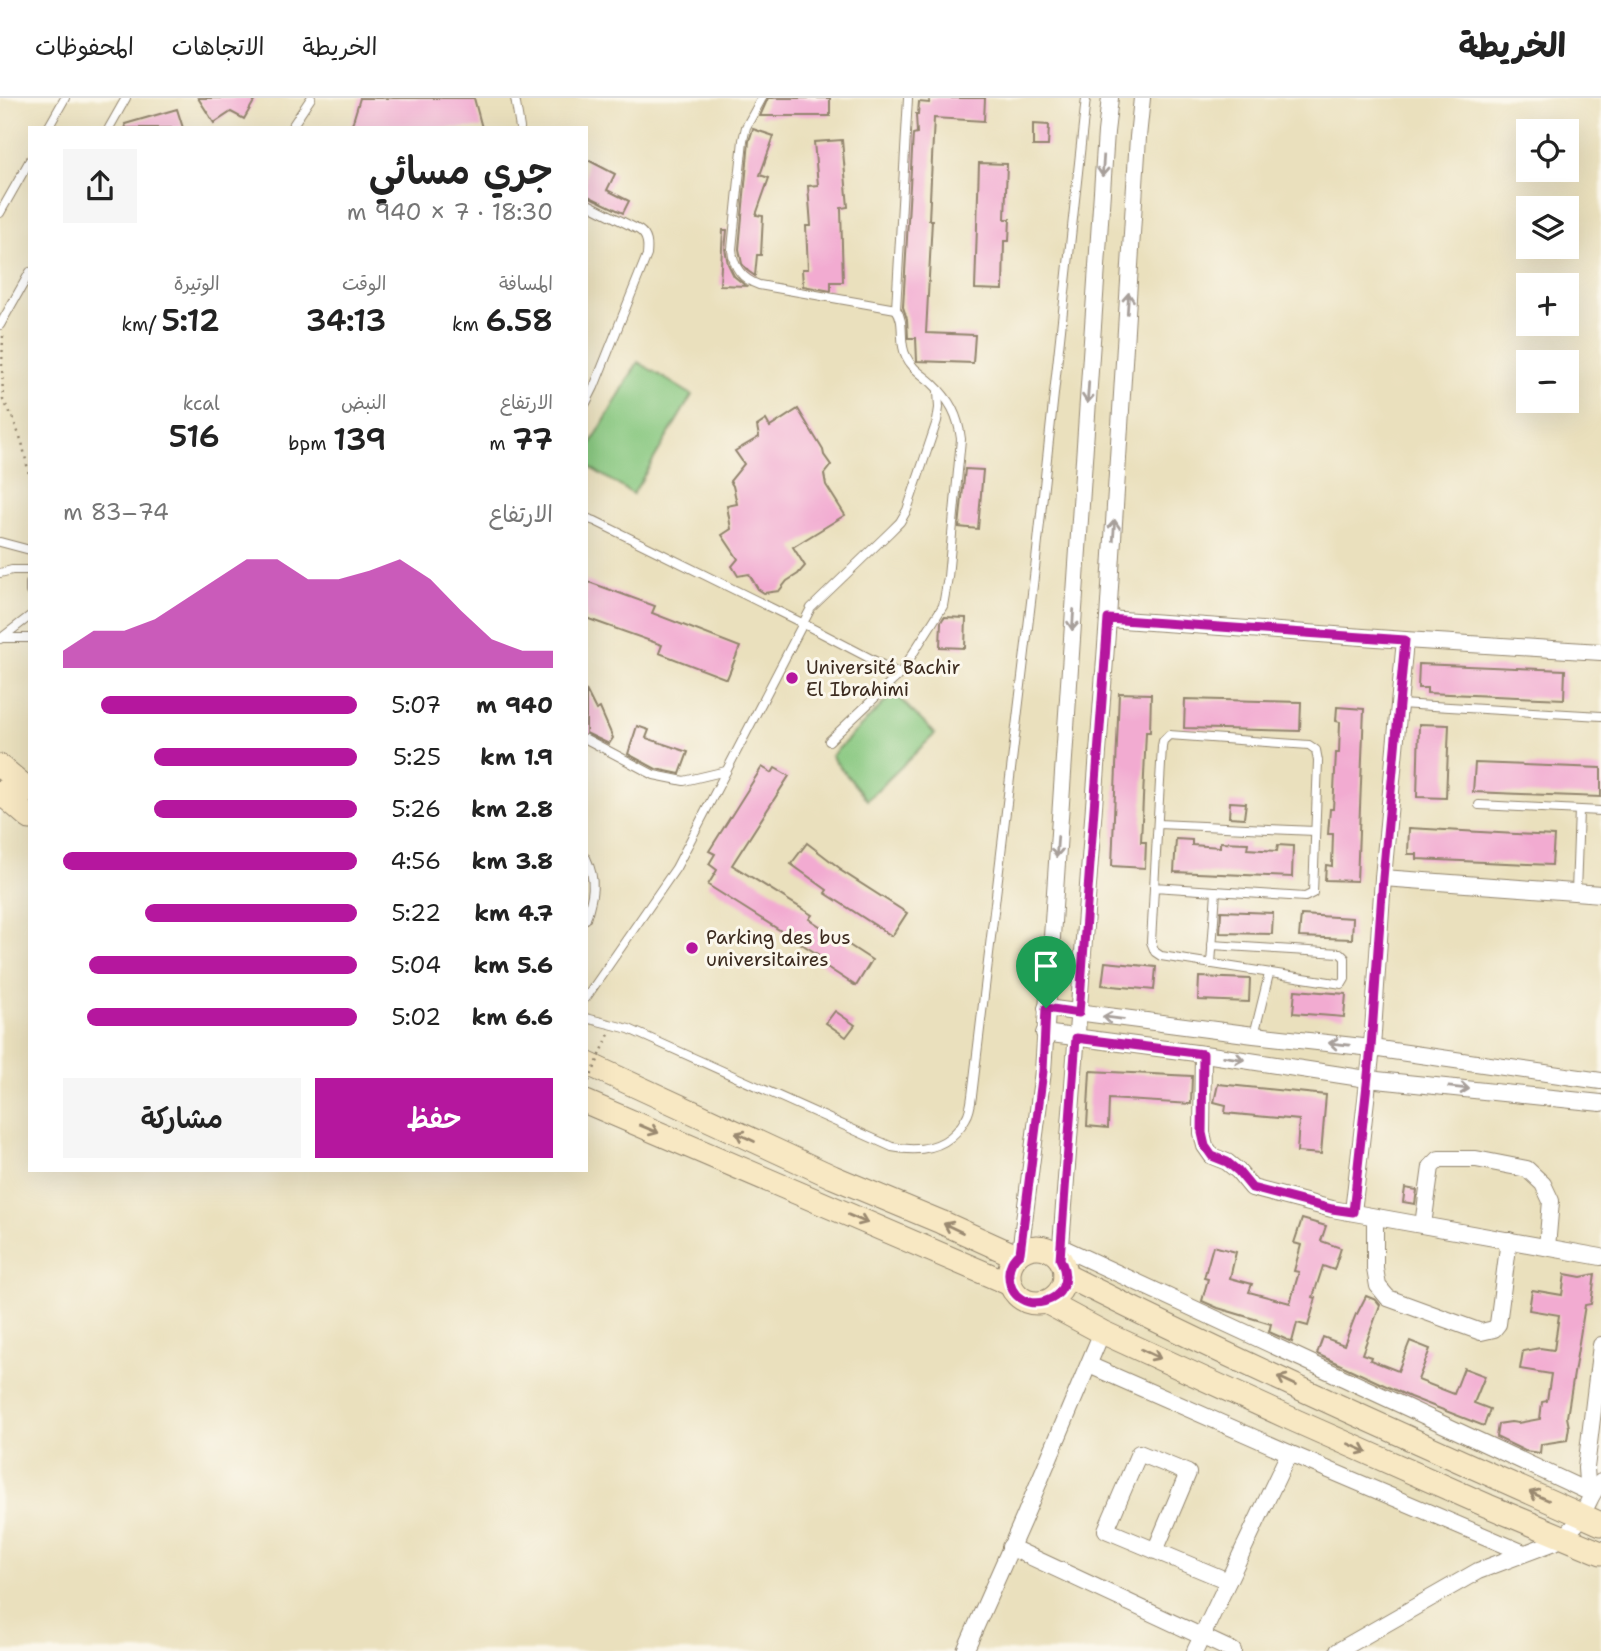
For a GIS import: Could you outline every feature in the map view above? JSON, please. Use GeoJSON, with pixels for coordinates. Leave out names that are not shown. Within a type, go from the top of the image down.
{"type":"FeatureCollection","features":[{"type":"Feature","properties":{"kind":"main road"},"geometry":{"type":"LineString","coordinates":[[0,766],[28,789]]}},
{"type":"Feature","properties":{"kind":"main road"},"geometry":{"type":"LineString","coordinates":[[0,792],[28,816]]}},
{"type":"Feature","properties":{"kind":"main road"},"geometry":{"type":"LineString","coordinates":[[588,1064],[832,1177],[1018,1255]]}},
{"type":"Feature","properties":{"kind":"main road"},"geometry":{"type":"LineString","coordinates":[[588,1103],[1010,1284]]}},
{"type":"Feature","properties":{"kind":"main road"},"geometry":{"type":"LineString","coordinates":[[1062,1260],[1064,1284],[1054,1298],[1046,1302],[1028,1302],[1014,1292],[1009,1275],[1010,1266],[1018,1255],[1037,1247],[1046,1249],[1144,1315],[1592,1520]]}},
{"type":"Feature","properties":{"kind":"main road"},"geometry":{"type":"LineString","coordinates":[[1046,1302],[1102,1332],[1488,1506],[1601,1553]]}},
{"type":"Feature","properties":{"kind":"street"},"geometry":{"type":"LineString","coordinates":[[1018,1255],[1043,1071],[1105,132],[1110,98]]}},
{"type":"Feature","properties":{"kind":"street"},"geometry":{"type":"LineString","coordinates":[[1142,98],[1062,1260],[1596,1488]]}},
{"type":"Feature","properties":{"kind":"street"},"geometry":{"type":"LineString","coordinates":[[1108,619],[1601,652]]}},
{"type":"Feature","properties":{"kind":"street"},"geometry":{"type":"LineString","coordinates":[[1353,1212],[1371,1048],[1383,878],[1405,640]]}},
{"type":"Feature","properties":{"kind":"street"},"geometry":{"type":"LineString","coordinates":[[1383,878],[1601,894]]}},
{"type":"Feature","properties":{"kind":"street"},"geometry":{"type":"LineString","coordinates":[[1046,1008],[1371,1048],[1601,1081]]}},
{"type":"Feature","properties":{"kind":"street"},"geometry":{"type":"LineString","coordinates":[[1044,1033],[1367,1079],[1601,1103]]}},
{"type":"Feature","properties":{"kind":"street"},"geometry":{"type":"LineString","coordinates":[[1203,1054],[1202,1133],[1205,1146],[1212,1156],[1227,1162],[1238,1171],[1252,1188],[1332,1209],[1601,1256]]}},
{"type":"Feature","properties":{"kind":"street"},"geometry":{"type":"LineString","coordinates":[[1423,1225],[1431,1167],[1439,1159],[1476,1159],[1527,1169],[1543,1184],[1551,1201],[1547,1247]]}},
{"type":"Feature","properties":{"kind":"street"},"geometry":{"type":"LineString","coordinates":[[1376,1216],[1375,1269],[1378,1286],[1388,1298],[1481,1332],[1494,1329],[1499,1324],[1509,1240]]}},
{"type":"Feature","properties":{"kind":"street"},"geometry":{"type":"LineString","coordinates":[[965,1651],[1102,1332]]}},
{"type":"Feature","properties":{"kind":"street"},"geometry":{"type":"LineString","coordinates":[[1596,1488],[1587,1482],[1586,1468],[1601,1345]]}},
{"type":"Feature","properties":{"kind":"street"},"geometry":{"type":"LineString","coordinates":[[1089,1365],[1524,1553]]}},
{"type":"Feature","properties":{"kind":"street"},"geometry":{"type":"LineString","coordinates":[[1155,1550],[1188,1473],[1139,1453],[1106,1530],[1228,1581]]}},
{"type":"Feature","properties":{"kind":"street"},"geometry":{"type":"LineString","coordinates":[[1198,1644],[1289,1453]]}},
{"type":"Feature","properties":{"kind":"street"},"geometry":{"type":"LineString","coordinates":[[1338,1651],[1478,1570],[1545,1547],[1592,1520],[1596,1488]]}},
{"type":"Feature","properties":{"kind":"street"},"geometry":{"type":"LineString","coordinates":[[1010,1547],[1198,1644],[1233,1651]]}},
{"type":"Feature","properties":{"kind":"lane"},"geometry":{"type":"LineString","coordinates":[[49,126],[65,98]]}},
{"type":"Feature","properties":{"kind":"lane"},"geometry":{"type":"LineString","coordinates":[[110,126],[126,98]]}},
{"type":"Feature","properties":{"kind":"lane"},"geometry":{"type":"LineString","coordinates":[[292,126],[311,98]]}},
{"type":"Feature","properties":{"kind":"lane"},"geometry":{"type":"LineString","coordinates":[[514,98],[520,126]]}},
{"type":"Feature","properties":{"kind":"lane"},"geometry":{"type":"LineString","coordinates":[[762,98],[746,127],[743,139],[732,249],[738,270],[759,285],[896,309]]}},
{"type":"Feature","properties":{"kind":"lane"},"geometry":{"type":"LineString","coordinates":[[829,741],[900,674],[943,606],[948,578],[961,439],[956,413],[932,383],[915,371],[905,356],[901,342],[901,320],[896,309],[908,98]]}},
{"type":"Feature","properties":{"kind":"lane"},"geometry":{"type":"LineString","coordinates":[[588,1019],[629,1029],[892,1147],[926,1149],[942,1143],[958,1131],[968,1116],[1033,588],[1086,98]]}},
{"type":"Feature","properties":{"kind":"lane"},"geometry":{"type":"LineString","coordinates":[[0,213],[28,164]]}},
{"type":"Feature","properties":{"kind":"lane"},"geometry":{"type":"LineString","coordinates":[[588,204],[639,230],[645,234],[648,243],[647,255],[588,399]]}},
{"type":"Feature","properties":{"kind":"lane"},"geometry":{"type":"LineString","coordinates":[[2,321],[28,275]]}},
{"type":"Feature","properties":{"kind":"lane"},"geometry":{"type":"LineString","coordinates":[[588,995],[676,868],[811,608],[900,522],[907,510],[937,421],[938,391]]}},
{"type":"Feature","properties":{"kind":"lane"},"geometry":{"type":"LineString","coordinates":[[588,519],[900,674]]}},
{"type":"Feature","properties":{"kind":"lane"},"geometry":{"type":"LineString","coordinates":[[0,542],[28,549]]}},
{"type":"Feature","properties":{"kind":"lane"},"geometry":{"type":"LineString","coordinates":[[0,573],[28,570]]}},
{"type":"Feature","properties":{"kind":"lane"},"geometry":{"type":"LineString","coordinates":[[1,638],[28,618]]}},
{"type":"Feature","properties":{"kind":"lane"},"geometry":{"type":"LineString","coordinates":[[1,638],[28,638]]}},
{"type":"Feature","properties":{"kind":"lane"},"geometry":{"type":"LineString","coordinates":[[1399,704],[1601,716]]}},
{"type":"Feature","properties":{"kind":"lane"},"geometry":{"type":"LineString","coordinates":[[1154,887],[1310,896],[1313,893],[1318,761],[1316,750],[1309,745],[1168,735],[1163,740],[1154,887],[1152,942],[1155,952],[1161,956],[1269,974],[1342,984],[1345,979],[1345,958],[1340,953],[1212,945]]}},
{"type":"Feature","properties":{"kind":"lane"},"geometry":{"type":"LineString","coordinates":[[588,740],[654,775],[684,781],[726,771]]}},
{"type":"Feature","properties":{"kind":"lane"},"geometry":{"type":"LineString","coordinates":[[1479,805],[1601,811]]}},
{"type":"Feature","properties":{"kind":"lane"},"geometry":{"type":"LineString","coordinates":[[1576,892],[1579,810]]}},
{"type":"Feature","properties":{"kind":"lane"},"geometry":{"type":"LineString","coordinates":[[1158,824],[1315,831]]}},
{"type":"Feature","properties":{"kind":"lane"},"geometry":{"type":"LineString","coordinates":[[588,865],[594,886],[588,912]]}},
{"type":"Feature","properties":{"kind":"lane"},"geometry":{"type":"LineString","coordinates":[[1210,964],[1216,891]]}},
{"type":"Feature","properties":{"kind":"lane"},"geometry":{"type":"LineString","coordinates":[[1254,1035],[1269,974]]}},
{"type":"Feature","properties":{"kind":"path"},"geometry":{"type":"LineString","coordinates":[[2,321],[3,400],[22,442],[28,470]]}},
{"type":"Feature","properties":{"kind":"path"},"geometry":{"type":"LineString","coordinates":[[588,1083],[609,1034]]}},
{"type":"Feature","properties":{"kind":"green space"},"geometry":{"type":"Polygon","coordinates":[[[638,362],[692,395],[633,494],[588,466],[588,450],[638,362]]]}},
{"type":"Feature","properties":{"kind":"green space"},"geometry":{"type":"Polygon","coordinates":[[[894,693],[935,734],[867,800],[831,756],[894,693]]]}},
{"type":"Feature","properties":{"kind":"building"},"geometry":{"type":"Polygon","coordinates":[[[198,98],[256,98],[244,119],[231,112],[214,123],[198,98]]]}},
{"type":"Feature","properties":{"kind":"building"},"geometry":{"type":"Polygon","coordinates":[[[360,98],[474,98],[481,126],[352,126],[360,98]]]}},
{"type":"Feature","properties":{"kind":"building"},"geometry":{"type":"Polygon","coordinates":[[[768,98],[830,98],[830,116],[760,116],[768,98]]]}},
{"type":"Feature","properties":{"kind":"building"},"geometry":{"type":"Polygon","coordinates":[[[930,98],[985,98],[984,121],[934,118],[929,220],[932,220],[926,333],[975,335],[973,363],[917,361],[916,338],[908,338],[903,307],[913,134],[917,133],[916,114],[919,102],[929,103],[930,98]]]}},
{"type":"Feature","properties":{"kind":"building"},"geometry":{"type":"Polygon","coordinates":[[[177,109],[182,126],[126,126],[177,109]]]}},
{"type":"Feature","properties":{"kind":"building"},"geometry":{"type":"Polygon","coordinates":[[[1033,124],[1049,125],[1048,146],[1033,146],[1033,124]]]}},
{"type":"Feature","properties":{"kind":"building"},"geometry":{"type":"Polygon","coordinates":[[[753,129],[774,136],[760,175],[769,178],[756,215],[763,216],[761,255],[757,255],[755,276],[742,264],[739,249],[749,141],[753,129]]]}},
{"type":"Feature","properties":{"kind":"building"},"geometry":{"type":"Polygon","coordinates":[[[842,140],[848,207],[841,208],[843,282],[831,282],[831,291],[803,286],[802,269],[808,269],[806,226],[811,226],[808,186],[818,185],[814,142],[842,140]]]}},
{"type":"Feature","properties":{"kind":"building"},"geometry":{"type":"Polygon","coordinates":[[[588,160],[615,174],[607,190],[629,201],[623,213],[588,196],[588,160]]]}},
{"type":"Feature","properties":{"kind":"building"},"geometry":{"type":"Polygon","coordinates":[[[979,163],[1007,164],[1005,219],[1010,219],[1009,241],[1004,241],[1003,290],[975,289],[979,163]]]}},
{"type":"Feature","properties":{"kind":"building"},"geometry":{"type":"Polygon","coordinates":[[[723,230],[727,230],[725,249],[728,264],[734,276],[746,286],[720,285],[723,230]]]}},
{"type":"Feature","properties":{"kind":"building"},"geometry":{"type":"Polygon","coordinates":[[[798,409],[831,465],[824,474],[826,485],[845,515],[793,547],[805,566],[779,591],[764,593],[758,589],[749,574],[738,576],[732,566],[738,559],[722,535],[731,529],[727,506],[737,504],[730,481],[744,464],[735,451],[759,437],[757,426],[766,420],[770,427],[798,409]]]}},
{"type":"Feature","properties":{"kind":"building"},"geometry":{"type":"Polygon","coordinates":[[[965,469],[983,470],[978,529],[959,527],[965,469]]]}},
{"type":"Feature","properties":{"kind":"building"},"geometry":{"type":"Polygon","coordinates":[[[588,582],[655,606],[652,613],[740,647],[727,679],[659,653],[662,645],[588,619],[588,582]]]}},
{"type":"Feature","properties":{"kind":"building"},"geometry":{"type":"Polygon","coordinates":[[[944,617],[966,618],[965,648],[940,647],[941,622],[944,617]]]}},
{"type":"Feature","properties":{"kind":"building"},"geometry":{"type":"Polygon","coordinates":[[[1419,664],[1565,670],[1564,699],[1427,693],[1427,688],[1418,688],[1419,664]]]}},
{"type":"Feature","properties":{"kind":"building"},"geometry":{"type":"Polygon","coordinates":[[[1119,693],[1151,694],[1150,732],[1146,732],[1141,842],[1146,842],[1145,868],[1112,866],[1119,693]]]}},
{"type":"Feature","properties":{"kind":"building"},"geometry":{"type":"Polygon","coordinates":[[[588,694],[596,710],[600,708],[613,738],[609,744],[588,734],[588,694]]]}},
{"type":"Feature","properties":{"kind":"building"},"geometry":{"type":"Polygon","coordinates":[[[1185,699],[1301,702],[1300,731],[1184,728],[1185,699]]]}},
{"type":"Feature","properties":{"kind":"building"},"geometry":{"type":"Polygon","coordinates":[[[1337,707],[1364,709],[1357,881],[1325,880],[1326,865],[1332,866],[1333,834],[1328,834],[1330,809],[1333,809],[1336,753],[1339,753],[1340,722],[1336,721],[1337,707]]]}},
{"type":"Feature","properties":{"kind":"building"},"geometry":{"type":"Polygon","coordinates":[[[1419,724],[1449,725],[1446,798],[1417,797],[1419,724]]]}},
{"type":"Feature","properties":{"kind":"building"},"geometry":{"type":"Polygon","coordinates":[[[637,726],[649,730],[646,738],[688,752],[680,774],[656,769],[628,754],[637,726]]]}},
{"type":"Feature","properties":{"kind":"building"},"geometry":{"type":"Polygon","coordinates":[[[1475,763],[1601,768],[1601,797],[1473,792],[1475,763]]]}},
{"type":"Feature","properties":{"kind":"building"},"geometry":{"type":"Polygon","coordinates":[[[762,767],[772,773],[775,768],[789,776],[732,865],[812,915],[809,919],[872,960],[856,986],[816,960],[819,955],[708,885],[717,870],[709,864],[715,854],[709,851],[762,767]]]}},
{"type":"Feature","properties":{"kind":"building"},"geometry":{"type":"Polygon","coordinates":[[[1230,802],[1246,803],[1244,818],[1229,817],[1230,802]]]}},
{"type":"Feature","properties":{"kind":"building"},"geometry":{"type":"Polygon","coordinates":[[[1409,828],[1554,836],[1552,865],[1417,859],[1417,854],[1408,854],[1409,828]]]}},
{"type":"Feature","properties":{"kind":"building"},"geometry":{"type":"Polygon","coordinates":[[[1176,839],[1192,840],[1192,845],[1220,847],[1220,842],[1248,843],[1247,849],[1277,851],[1278,845],[1293,846],[1292,877],[1174,872],[1176,839]]]}},
{"type":"Feature","properties":{"kind":"building"},"geometry":{"type":"Polygon","coordinates":[[[807,843],[840,870],[907,913],[892,936],[825,893],[827,890],[791,864],[807,843]]]}},
{"type":"Feature","properties":{"kind":"building"},"geometry":{"type":"Polygon","coordinates":[[[1221,911],[1273,913],[1272,934],[1220,933],[1221,911]]]}},
{"type":"Feature","properties":{"kind":"building"},"geometry":{"type":"Polygon","coordinates":[[[1301,915],[1353,918],[1352,939],[1299,937],[1301,915]]]}},
{"type":"Feature","properties":{"kind":"building"},"geometry":{"type":"Polygon","coordinates":[[[1105,962],[1156,967],[1154,990],[1102,985],[1105,962]]]}},
{"type":"Feature","properties":{"kind":"building"},"geometry":{"type":"Polygon","coordinates":[[[1199,977],[1250,979],[1249,1002],[1198,1000],[1199,977]]]}},
{"type":"Feature","properties":{"kind":"building"},"geometry":{"type":"Polygon","coordinates":[[[1295,990],[1346,994],[1344,1017],[1293,1013],[1295,990]]]}},
{"type":"Feature","properties":{"kind":"building"},"geometry":{"type":"Polygon","coordinates":[[[835,1011],[855,1025],[846,1037],[826,1023],[835,1011]]]}},
{"type":"Feature","properties":{"kind":"building"},"geometry":{"type":"Polygon","coordinates":[[[1090,1071],[1192,1076],[1191,1104],[1109,1099],[1108,1128],[1087,1126],[1090,1071]]]}},
{"type":"Feature","properties":{"kind":"building"},"geometry":{"type":"Polygon","coordinates":[[[1218,1084],[1326,1095],[1321,1154],[1297,1152],[1299,1120],[1225,1113],[1226,1105],[1214,1102],[1218,1084]]]}},
{"type":"Feature","properties":{"kind":"building"},"geometry":{"type":"Polygon","coordinates":[[[1405,1188],[1417,1190],[1415,1204],[1403,1202],[1405,1188]]]}},
{"type":"Feature","properties":{"kind":"building"},"geometry":{"type":"Polygon","coordinates":[[[1302,1219],[1326,1226],[1321,1241],[1341,1248],[1334,1270],[1323,1266],[1313,1297],[1316,1298],[1308,1326],[1297,1323],[1292,1342],[1269,1332],[1271,1324],[1202,1301],[1208,1279],[1204,1278],[1213,1246],[1236,1252],[1230,1278],[1252,1284],[1249,1292],[1290,1303],[1299,1272],[1294,1271],[1301,1245],[1294,1243],[1302,1219]]]}},
{"type":"Feature","properties":{"kind":"building"},"geometry":{"type":"Polygon","coordinates":[[[1565,1274],[1581,1277],[1595,1274],[1591,1304],[1585,1305],[1567,1417],[1567,1440],[1541,1444],[1540,1453],[1525,1451],[1496,1437],[1498,1424],[1540,1419],[1542,1402],[1547,1401],[1551,1374],[1520,1369],[1523,1351],[1540,1348],[1554,1350],[1559,1315],[1529,1310],[1532,1290],[1562,1295],[1565,1274]]]}},
{"type":"Feature","properties":{"kind":"building"},"geometry":{"type":"Polygon","coordinates":[[[1366,1296],[1380,1305],[1362,1354],[1398,1371],[1410,1341],[1430,1349],[1418,1380],[1454,1394],[1464,1368],[1485,1376],[1474,1403],[1490,1409],[1484,1426],[1410,1397],[1317,1354],[1323,1337],[1344,1345],[1366,1296]]]}},
{"type":"Feature","properties":{"kind":"waterway"},"geometry":{"type":"LineString","coordinates":[[1453,1651],[1463,1651]]}},
{"type":"Feature","properties":{"kind":"place","name":"Université Bachir El Ibrahimi"},"geometry":{"type":"Point","coordinates":[792,678]}},
{"type":"Feature","properties":{"kind":"place","name":"Parking des bus universitaires"},"geometry":{"type":"Point","coordinates":[692,948]}},
{"type":"Feature","properties":{"kind":"route"},"geometry":{"type":"LineString","coordinates":[[1108,619],[1405,640],[1383,878],[1371,1048],[1353,1212],[1252,1188],[1227,1162],[1212,1156],[1205,1146],[1202,1133],[1203,1054],[1076,1038],[1060,1259],[1064,1266],[1064,1284],[1054,1298],[1046,1302],[1028,1302],[1020,1298],[1010,1284],[1009,1275],[1010,1266],[1020,1253],[1043,1071],[1046,1008],[1079,1013],[1108,619]]}}]}
